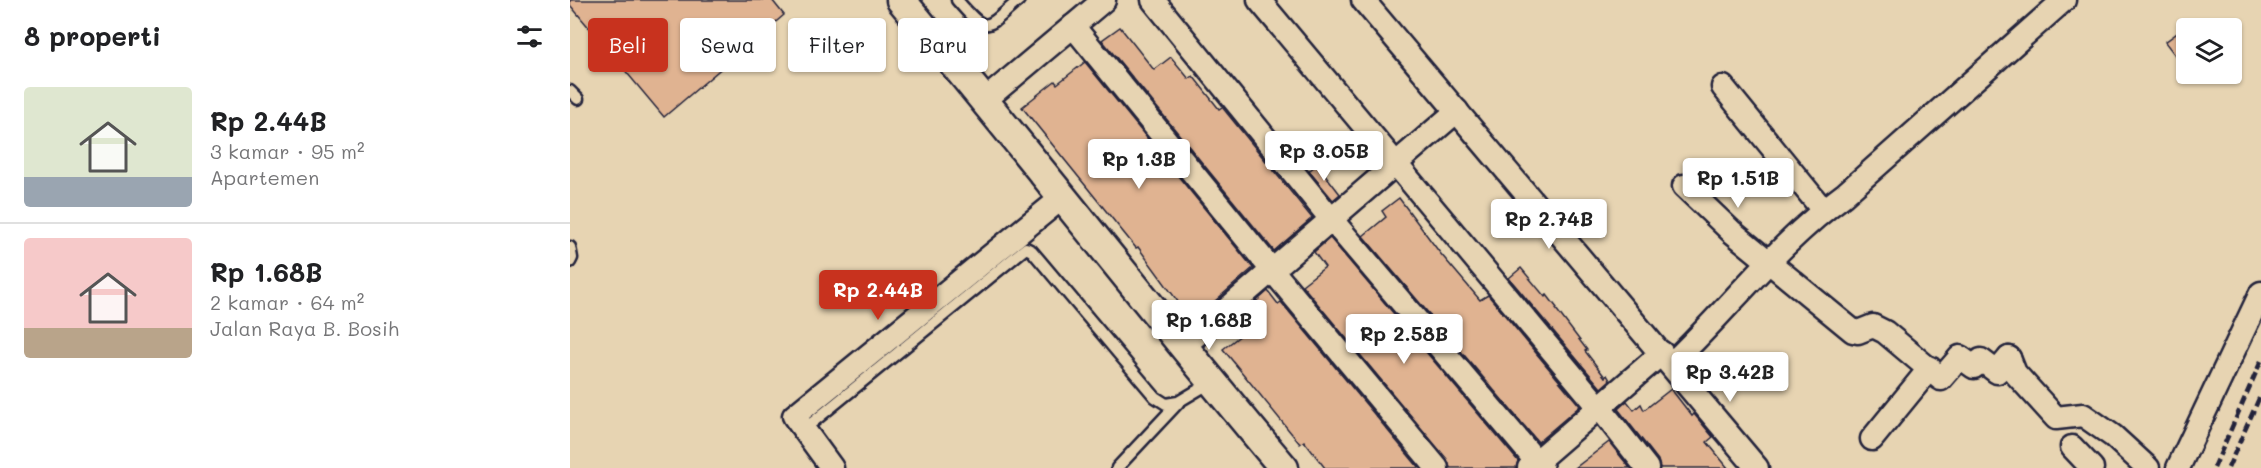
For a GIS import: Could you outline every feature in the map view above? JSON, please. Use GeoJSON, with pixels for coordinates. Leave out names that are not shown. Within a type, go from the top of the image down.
{"type":"FeatureCollection","features":[{"type":"Feature","properties":{"kind":"street"},"geometry":{"type":"LineString","coordinates":[[901,0],[1284,468]]}},
{"type":"Feature","properties":{"kind":"street"},"geometry":{"type":"LineString","coordinates":[[985,100],[1104,0]]}},
{"type":"Feature","properties":{"kind":"street"},"geometry":{"type":"LineString","coordinates":[[1153,0],[1536,466],[1599,407],[1707,329],[1769,262],[1823,210],[1844,195],[2064,0]]}},
{"type":"Feature","properties":{"kind":"street"},"geometry":{"type":"LineString","coordinates":[[1259,0],[1599,407],[1647,468]]}},
{"type":"Feature","properties":{"kind":"street"},"geometry":{"type":"LineString","coordinates":[[1363,0],[1758,468]]}},
{"type":"Feature","properties":{"kind":"street"},"geometry":{"type":"LineString","coordinates":[[1073,26],[1437,468]]}},
{"type":"Feature","properties":{"kind":"street"},"geometry":{"type":"LineString","coordinates":[[1723,87],[1823,210]]}},
{"type":"Feature","properties":{"kind":"street"},"geometry":{"type":"LineString","coordinates":[[1184,346],[1457,111]]}},
{"type":"Feature","properties":{"kind":"street"},"geometry":{"type":"LineString","coordinates":[[1684,186],[1731,231],[1853,331],[1858,332],[1873,326],[1885,332],[1942,379],[1960,357],[1974,367],[1980,360],[1997,372],[2009,358],[2015,373],[2056,418],[2083,415],[2113,436],[2148,468]]}},
{"type":"Feature","properties":{"kind":"street"},"geometry":{"type":"LineString","coordinates":[[832,468],[794,416],[1063,197]]}},
{"type":"Feature","properties":{"kind":"street"},"geometry":{"type":"LineString","coordinates":[[2178,468],[2261,293]]}},
{"type":"Feature","properties":{"kind":"street"},"geometry":{"type":"LineString","coordinates":[[1872,439],[1930,368]]}},
{"type":"Feature","properties":{"kind":"street"},"geometry":{"type":"LineString","coordinates":[[2072,447],[2092,468]]}},
{"type":"Feature","properties":{"kind":"lane"},"geometry":{"type":"LineString","coordinates":[[957,0],[976,23],[982,26],[990,24],[1018,0]]}},
{"type":"Feature","properties":{"kind":"lane"},"geometry":{"type":"LineString","coordinates":[[570,91],[578,99]]}},
{"type":"Feature","properties":{"kind":"lane"},"geometry":{"type":"LineString","coordinates":[[570,247],[572,258],[570,262]]}},
{"type":"Feature","properties":{"kind":"lane"},"geometry":{"type":"LineString","coordinates":[[813,422],[1026,248],[1032,251],[1155,397],[1166,404],[1178,402]]}},
{"type":"Feature","properties":{"kind":"lane"},"geometry":{"type":"LineString","coordinates":[[1117,468],[1178,402],[1212,382]]}},
{"type":"Feature","properties":{"kind":"building"},"geometry":{"type":"Polygon","coordinates":[[[570,0],[772,0],[784,15],[776,22],[776,18],[680,18],[680,72],[717,72],[664,117],[626,72],[668,72],[668,18],[588,18],[588,26],[570,5],[570,0]]]}},
{"type":"Feature","properties":{"kind":"building"},"geometry":{"type":"Polygon","coordinates":[[[1120,27],[1154,70],[1171,57],[1189,79],[1193,76],[1219,109],[1222,107],[1312,218],[1274,251],[1102,40],[1120,27]]]}},
{"type":"Feature","properties":{"kind":"building"},"geometry":{"type":"Polygon","coordinates":[[[2176,34],[2176,56],[2165,42],[2176,34]]]}},
{"type":"Feature","properties":{"kind":"building"},"geometry":{"type":"Polygon","coordinates":[[[1085,62],[1253,268],[1192,321],[1138,247],[1136,248],[1022,107],[1055,81],[1057,84],[1085,62]]]}},
{"type":"Feature","properties":{"kind":"building"},"geometry":{"type":"Polygon","coordinates":[[[1317,164],[1340,194],[1333,200],[1309,171],[1317,164]]]}},
{"type":"Feature","properties":{"kind":"building"},"geometry":{"type":"Polygon","coordinates":[[[1399,198],[1440,253],[1480,300],[1488,295],[1580,406],[1538,442],[1363,236],[1386,217],[1382,211],[1399,198]]]}},
{"type":"Feature","properties":{"kind":"building"},"geometry":{"type":"Polygon","coordinates":[[[1330,238],[1518,461],[1516,468],[1450,468],[1447,459],[1302,285],[1325,267],[1314,252],[1330,238]]]}},
{"type":"Feature","properties":{"kind":"building"},"geometry":{"type":"Polygon","coordinates":[[[1521,268],[1545,297],[1547,295],[1587,350],[1585,351],[1605,377],[1607,375],[1610,380],[1601,388],[1509,278],[1521,268]]]}},
{"type":"Feature","properties":{"kind":"building"},"geometry":{"type":"Polygon","coordinates":[[[1268,291],[1278,304],[1281,302],[1419,468],[1325,468],[1304,441],[1300,444],[1223,349],[1260,320],[1250,307],[1268,291]]]}},
{"type":"Feature","properties":{"kind":"building"},"geometry":{"type":"Polygon","coordinates":[[[1671,389],[1692,416],[1694,414],[1713,437],[1707,442],[1728,468],[1660,468],[1658,460],[1618,409],[1627,401],[1634,410],[1641,404],[1644,410],[1671,389]]]}},
{"type":"Feature","properties":{"kind":"building"},"geometry":{"type":"Polygon","coordinates":[[[1609,442],[1630,468],[1575,468],[1609,442]]]}},
{"type":"Feature","properties":{"kind":"railway"},"geometry":{"type":"LineString","coordinates":[[2214,468],[2261,361]]}},
{"type":"Feature","properties":{"kind":"railway"},"geometry":{"type":"LineString","coordinates":[[2228,468],[2261,394]]}}]}
